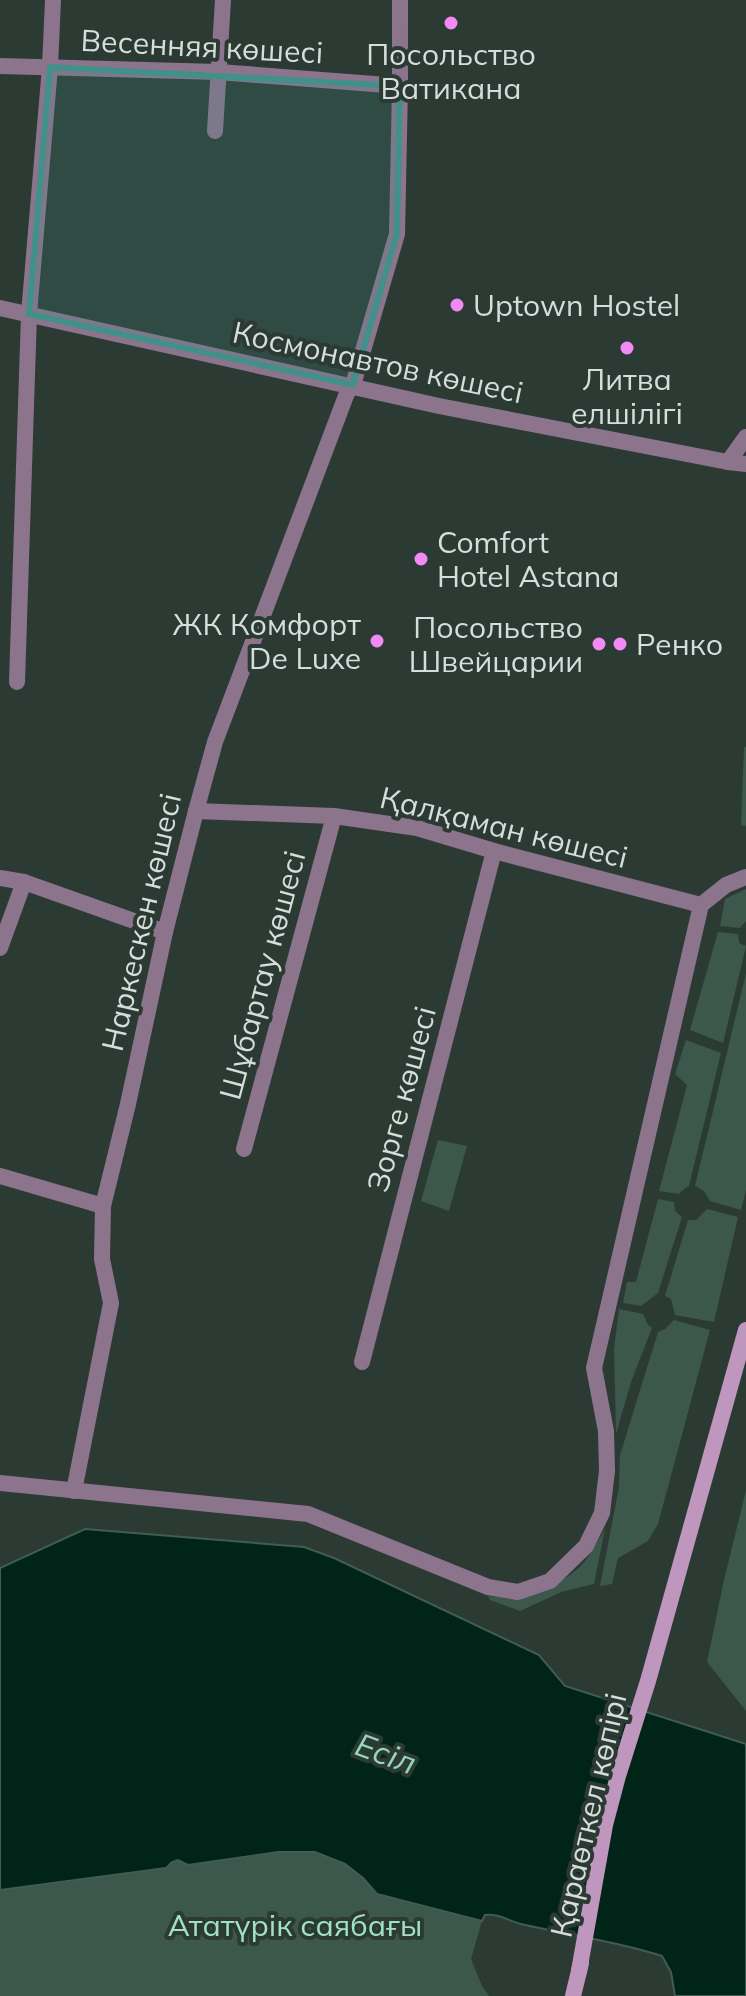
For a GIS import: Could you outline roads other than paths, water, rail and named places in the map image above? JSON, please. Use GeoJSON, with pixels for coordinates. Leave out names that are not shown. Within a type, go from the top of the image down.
{"type":"FeatureCollection","features":[{"type":"Feature","properties":{"kind":"main road","name":"Қараөткел көпірі"},"geometry":{"type":"LineString","coordinates":[[573,1996],[611,1851],[648,1681],[746,1330]]}},
{"type":"Feature","properties":{"kind":"street"},"geometry":{"type":"LineString","coordinates":[[17,682],[29,314],[53,0]]}},
{"type":"Feature","properties":{"kind":"street"},"geometry":{"type":"LineString","coordinates":[[215,131],[223,0]]}},
{"type":"Feature","properties":{"kind":"street","name":"Наркескен көшесі"},"geometry":{"type":"LineString","coordinates":[[74,1491],[111,1303],[102,1259],[103,1206],[165,932],[196,811],[215,742],[347,393],[353,385],[397,234],[400,0]]}},
{"type":"Feature","properties":{"kind":"street","name":"Весенняя көшесі"},"geometry":{"type":"LineString","coordinates":[[0,66],[219,72],[400,86]]}},
{"type":"Feature","properties":{"kind":"street","name":"Космонавтов көшесі"},"geometry":{"type":"LineString","coordinates":[[0,308],[439,406],[746,464]]}},
{"type":"Feature","properties":{"kind":"street"},"geometry":{"type":"LineString","coordinates":[[746,437],[728,462],[746,478]]}},
{"type":"Feature","properties":{"kind":"street","name":"Қалқаман көшесі"},"geometry":{"type":"LineString","coordinates":[[196,811],[334,816],[417,828],[701,905]]}},
{"type":"Feature","properties":{"kind":"street","name":"Шұбартау көшесі"},"geometry":{"type":"LineString","coordinates":[[244,1149],[334,816]]}},
{"type":"Feature","properties":{"kind":"street","name":"Зорге көшесі"},"geometry":{"type":"LineString","coordinates":[[362,1362],[494,851]]}},
{"type":"Feature","properties":{"kind":"street"},"geometry":{"type":"LineString","coordinates":[[0,1483],[308,1514],[488,1587],[518,1592],[550,1581],[586,1546],[602,1513],[607,1471],[606,1431],[594,1368],[701,905],[726,885],[746,877]]}},
{"type":"Feature","properties":{"kind":"street"},"geometry":{"type":"LineString","coordinates":[[0,878],[24,882],[165,932]]}},
{"type":"Feature","properties":{"kind":"street"},"geometry":{"type":"LineString","coordinates":[[0,948],[24,882]]}},
{"type":"Feature","properties":{"kind":"street"},"geometry":{"type":"LineString","coordinates":[[0,1176],[103,1206]]}},
{"type":"Feature","properties":{"kind":"water","name":"Есіл"},"geometry":{"type":"Polygon","coordinates":[[[85,1529],[304,1547],[334,1558],[539,1655],[565,1686],[746,1744],[746,1996],[675,1996],[671,1972],[662,1956],[494,1915],[485,1915],[482,1921],[377,1894],[345,1864],[315,1852],[278,1852],[188,1865],[178,1860],[166,1868],[0,1890],[0,1568],[85,1529]]]}},
{"type":"Feature","properties":{"kind":"place","name":"Посольство Ватикана"},"geometry":{"type":"Point","coordinates":[451,23]}},
{"type":"Feature","properties":{"kind":"place","name":"Uptown Hostel"},"geometry":{"type":"Point","coordinates":[457,305]}},
{"type":"Feature","properties":{"kind":"place","name":"Литва елшілігі"},"geometry":{"type":"Point","coordinates":[627,348]}},
{"type":"Feature","properties":{"kind":"place","name":"Comfort Hotel Astana"},"geometry":{"type":"Point","coordinates":[421,559]}},
{"type":"Feature","properties":{"kind":"place","name":"ЖК Комфорт De Luxe"},"geometry":{"type":"Point","coordinates":[377,641]}},
{"type":"Feature","properties":{"kind":"place","name":"Посольство Швейцарии"},"geometry":{"type":"Point","coordinates":[599,644]}},
{"type":"Feature","properties":{"kind":"place","name":"Ренко"},"geometry":{"type":"Point","coordinates":[620,644]}},
{"type":"Feature","properties":{"kind":"park label","name":"Ататүрік саябағы"},"geometry":{"type":"Point","coordinates":[295,1925]}}]}
